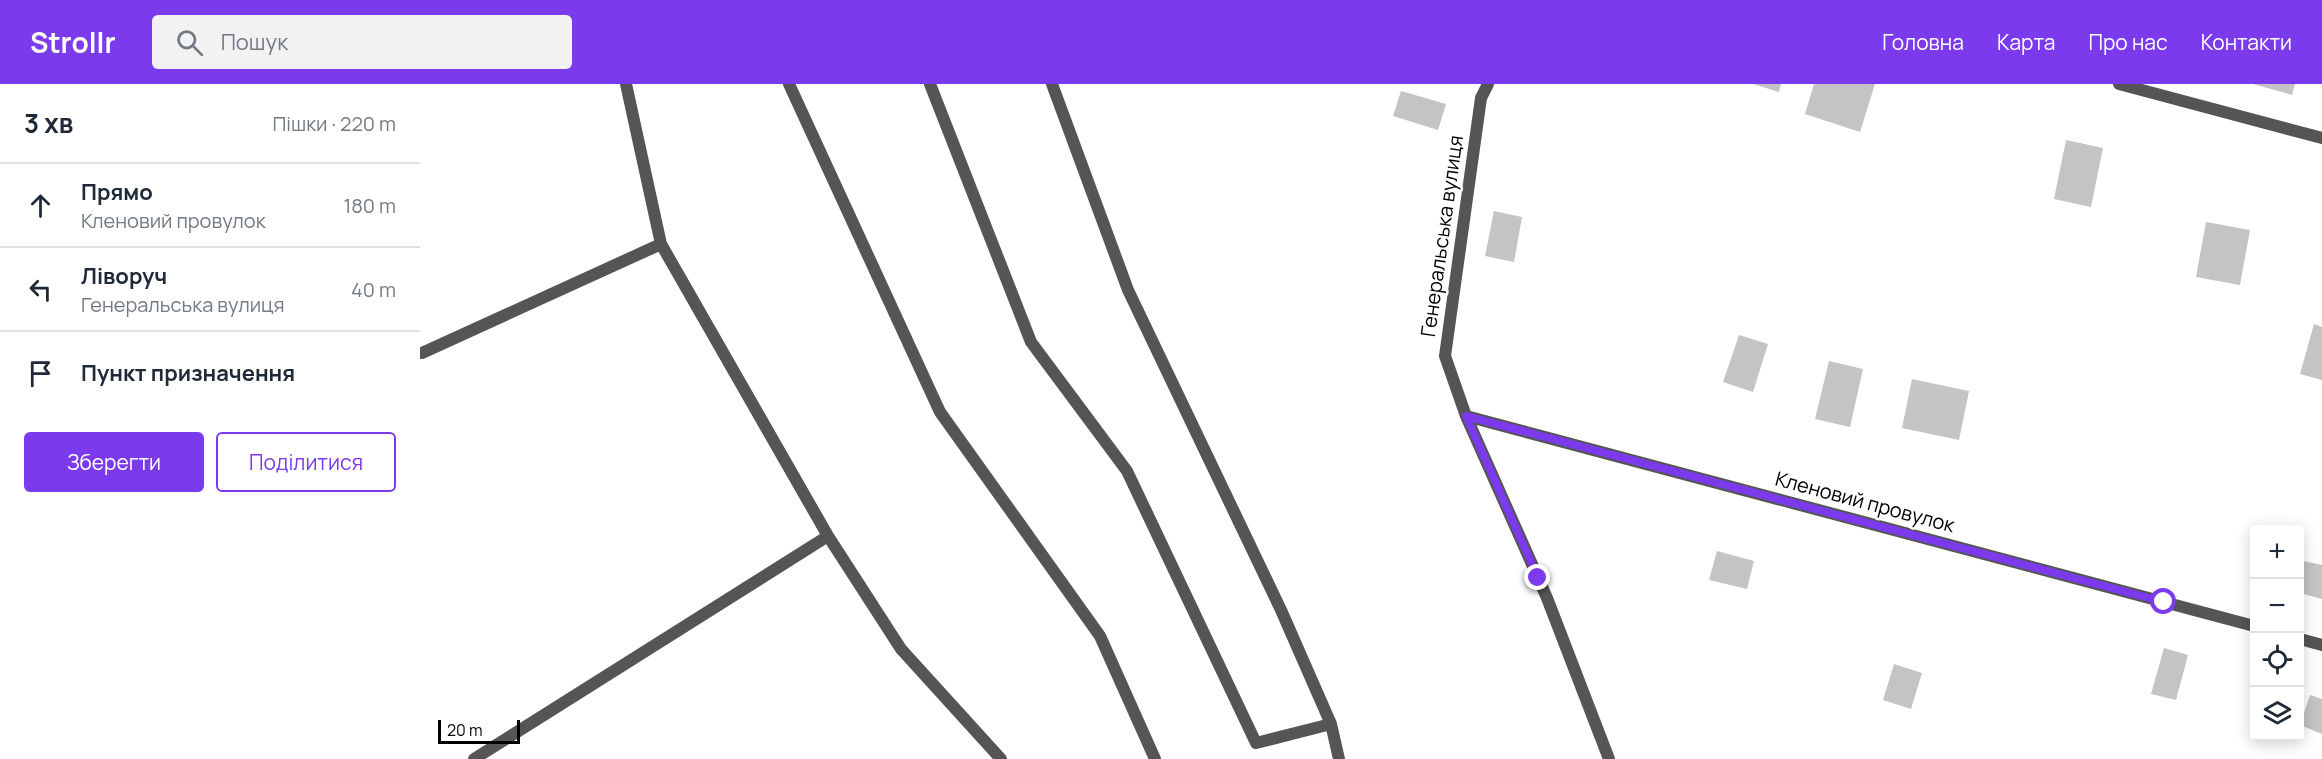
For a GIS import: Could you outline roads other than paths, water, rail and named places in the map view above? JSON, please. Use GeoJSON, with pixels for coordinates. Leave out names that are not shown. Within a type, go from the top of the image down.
{"type":"FeatureCollection","features":[{"type":"Feature","properties":{"kind":"street"},"geometry":{"type":"LineString","coordinates":[[626,84],[662,244],[828,537],[901,649],[1002,759]]}},
{"type":"Feature","properties":{"kind":"street"},"geometry":{"type":"LineString","coordinates":[[789,84],[940,411],[1100,636],[1155,759]]}},
{"type":"Feature","properties":{"kind":"street"},"geometry":{"type":"LineString","coordinates":[[930,84],[1031,342],[1127,471],[1256,743],[1331,724]]}},
{"type":"Feature","properties":{"kind":"street"},"geometry":{"type":"LineString","coordinates":[[1052,84],[1128,290],[1281,610],[1331,724],[1339,759]]}},
{"type":"Feature","properties":{"kind":"street","name":"Генеральська вулиця"},"geometry":{"type":"LineString","coordinates":[[1488,84],[1481,98],[1445,356],[1466,416],[1547,598],[1609,759]]}},
{"type":"Feature","properties":{"kind":"street"},"geometry":{"type":"LineString","coordinates":[[2119,84],[2322,138]]}},
{"type":"Feature","properties":{"kind":"street"},"geometry":{"type":"LineString","coordinates":[[422,353],[662,244]]}},
{"type":"Feature","properties":{"kind":"street","name":"Кленовий провулок"},"geometry":{"type":"LineString","coordinates":[[1466,416],[2250,625]]}},
{"type":"Feature","properties":{"kind":"street"},"geometry":{"type":"LineString","coordinates":[[474,759],[828,537]]}},
{"type":"Feature","properties":{"kind":"street"},"geometry":{"type":"LineString","coordinates":[[2304,640],[2322,645]]}}]}
